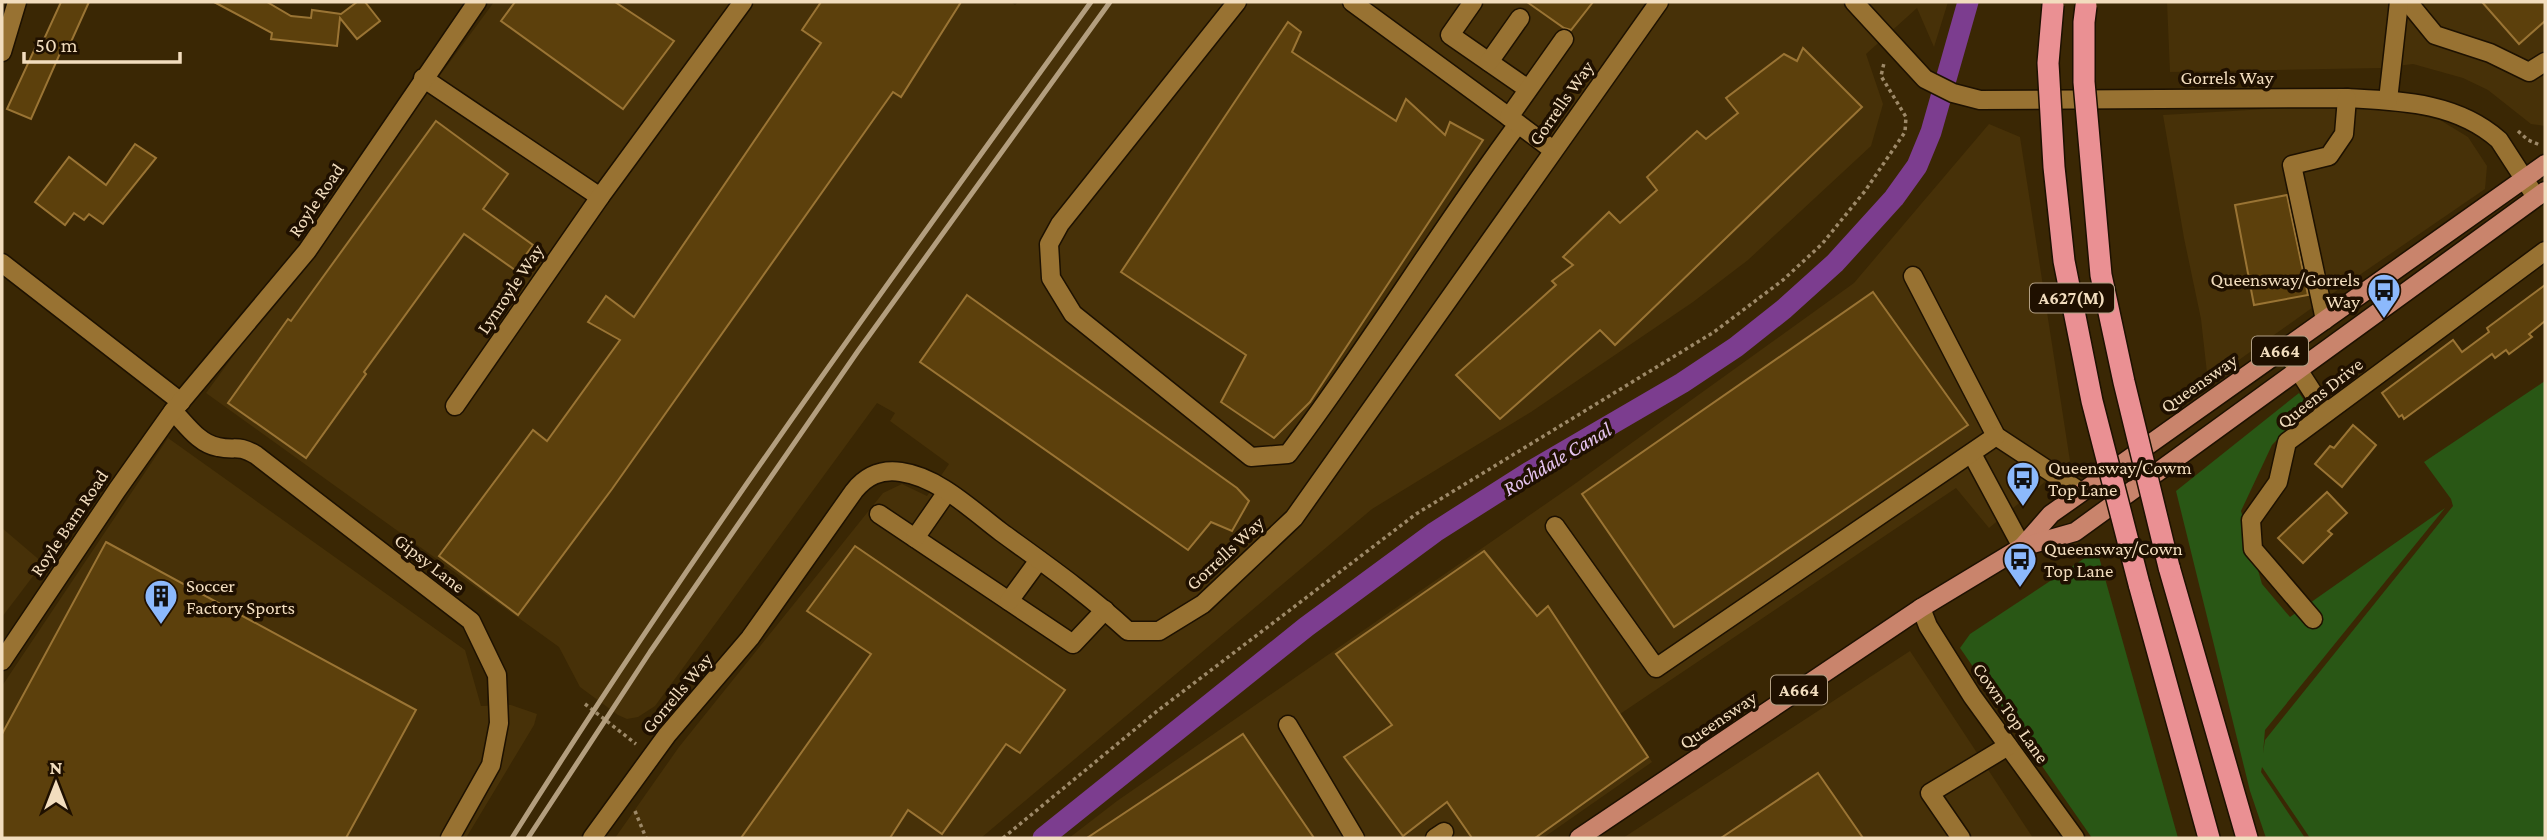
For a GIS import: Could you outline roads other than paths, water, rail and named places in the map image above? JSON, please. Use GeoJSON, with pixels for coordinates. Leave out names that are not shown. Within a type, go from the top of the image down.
{"type":"FeatureCollection","features":[{"type":"Feature","properties":{"kind":"highway","name":"A627(M)"},"geometry":{"type":"LineString","coordinates":[[2053,4],[2048,63],[2054,167],[2064,261],[2092,401],[2209,838]]}},
{"type":"Feature","properties":{"kind":"highway","name":"A627(M)"},"geometry":{"type":"LineString","coordinates":[[2087,4],[2084,22],[2084,82],[2101,275],[2169,567],[2247,838]]}},
{"type":"Feature","properties":{"kind":"main road","name":"Queensway"},"geometry":{"type":"LineString","coordinates":[[2022,547],[2051,514],[2081,492],[2545,164]]}},
{"type":"Feature","properties":{"kind":"main road","name":"Queensway"},"geometry":{"type":"LineString","coordinates":[[1579,838],[1921,608],[2022,547],[2075,532],[2541,194]]}},
{"type":"Feature","properties":{"kind":"street"},"geometry":{"type":"LineString","coordinates":[[2,52],[18,2]]}},
{"type":"Feature","properties":{"kind":"street","name":"Royle Road"},"geometry":{"type":"LineString","coordinates":[[177,407],[307,251],[477,2]]}},
{"type":"Feature","properties":{"kind":"street","name":"Lynroyle Way"},"geometry":{"type":"LineString","coordinates":[[456,406],[600,197],[743,2]]}},
{"type":"Feature","properties":{"kind":"street"},"geometry":{"type":"LineString","coordinates":[[1237,2],[1060,224],[1049,244],[1051,278],[1073,314],[1251,457],[1288,454],[1321,411],[1485,168],[1514,121],[1528,89],[1564,39]]}},
{"type":"Feature","properties":{"kind":"street"},"geometry":{"type":"LineString","coordinates":[[1352,2],[1553,150]]}},
{"type":"Feature","properties":{"kind":"street"},"geometry":{"type":"LineString","coordinates":[[1473,2],[1450,34],[1528,89]]}},
{"type":"Feature","properties":{"kind":"street","name":"Gorrells Way"},"geometry":{"type":"LineString","coordinates":[[592,838],[667,735],[750,638],[862,482],[879,473],[901,472],[913,475],[947,492],[1040,560],[1128,631],[1159,631],[1203,604],[1294,518],[1659,2]]}},
{"type":"Feature","properties":{"kind":"street","name":"Gorrels Way"},"geometry":{"type":"LineString","coordinates":[[1854,2],[1925,79],[1953,93],[1980,100],[2347,98],[2407,101],[2456,114],[2492,134],[2499,140],[2523,179],[2541,194]]}},
{"type":"Feature","properties":{"kind":"street"},"geometry":{"type":"LineString","coordinates":[[2388,100],[2399,2]]}},
{"type":"Feature","properties":{"kind":"street"},"geometry":{"type":"LineString","coordinates":[[2408,2],[2435,34],[2490,53],[2529,72],[2545,62]]}},
{"type":"Feature","properties":{"kind":"street"},"geometry":{"type":"LineString","coordinates":[[1489,62],[1520,18]]}},
{"type":"Feature","properties":{"kind":"street"},"geometry":{"type":"LineString","coordinates":[[424,78],[600,197]]}},
{"type":"Feature","properties":{"kind":"street"},"geometry":{"type":"LineString","coordinates":[[2325,320],[2292,165],[2329,156],[2344,134],[2347,98]]}},
{"type":"Feature","properties":{"kind":"street","name":"Queens Drive"},"geometry":{"type":"LineString","coordinates":[[2313,619],[2253,549],[2251,520],[2278,482],[2287,442],[2545,251]]}},
{"type":"Feature","properties":{"kind":"street","name":"Gipsy Lane"},"geometry":{"type":"LineString","coordinates":[[2,263],[177,407],[200,439],[218,447],[242,447],[256,455],[471,621],[497,675],[499,723],[491,765],[450,838]]}},
{"type":"Feature","properties":{"kind":"street"},"geometry":{"type":"LineString","coordinates":[[1913,276],[1996,436],[2081,492]]}},
{"type":"Feature","properties":{"kind":"street"},"geometry":{"type":"LineString","coordinates":[[2284,348],[2326,413]]}},
{"type":"Feature","properties":{"kind":"street","name":"Royle Barn Road"},"geometry":{"type":"LineString","coordinates":[[2,661],[117,490],[177,407]]}},
{"type":"Feature","properties":{"kind":"street"},"geometry":{"type":"LineString","coordinates":[[1555,526],[1656,668],[1996,436]]}},
{"type":"Feature","properties":{"kind":"street"},"geometry":{"type":"LineString","coordinates":[[1972,454],[2022,547]]}},
{"type":"Feature","properties":{"kind":"street"},"geometry":{"type":"LineString","coordinates":[[915,538],[947,492]]}},
{"type":"Feature","properties":{"kind":"street"},"geometry":{"type":"LineString","coordinates":[[878,514],[1073,644],[1105,610]]}},
{"type":"Feature","properties":{"kind":"street"},"geometry":{"type":"LineString","coordinates":[[1009,601],[1040,560]]}},
{"type":"Feature","properties":{"kind":"street","name":"Cown Top Lane"},"geometry":{"type":"LineString","coordinates":[[1921,608],[1928,626],[1972,696],[2075,838]]}},
{"type":"Feature","properties":{"kind":"street"},"geometry":{"type":"LineString","coordinates":[[1288,725],[1355,838]]}},
{"type":"Feature","properties":{"kind":"street"},"geometry":{"type":"LineString","coordinates":[[1961,838],[1930,793],[2008,746]]}},
{"type":"Feature","properties":{"kind":"waterway","name":"Rochdale Canal"},"geometry":{"type":"LineString","coordinates":[[1043,838],[1306,627],[1435,532],[1526,474],[1682,383],[1736,347],[1835,263],[1894,198],[1917,166],[1931,132],[1968,2]]}},
{"type":"Feature","properties":{"kind":"railway"},"geometry":{"type":"LineString","coordinates":[[512,838],[650,625],[794,416],[1091,2]]}},
{"type":"Feature","properties":{"kind":"railway"},"geometry":{"type":"LineString","coordinates":[[528,838],[650,652],[858,351],[1110,2]]}},
{"type":"Feature","properties":{"kind":"place","name":"Queensway/Gorrels Way"},"geometry":{"type":"Point","coordinates":[2384,320]}},
{"type":"Feature","properties":{"kind":"place","name":"Queensway/Cowm Top Lane"},"geometry":{"type":"Point","coordinates":[2023,508]}},
{"type":"Feature","properties":{"kind":"place","name":"Queensway/Cown Top Lane"},"geometry":{"type":"Point","coordinates":[2020,589]}},
{"type":"Feature","properties":{"kind":"place","name":"Soccer Factory Sports"},"geometry":{"type":"Point","coordinates":[161,626]}}]}
